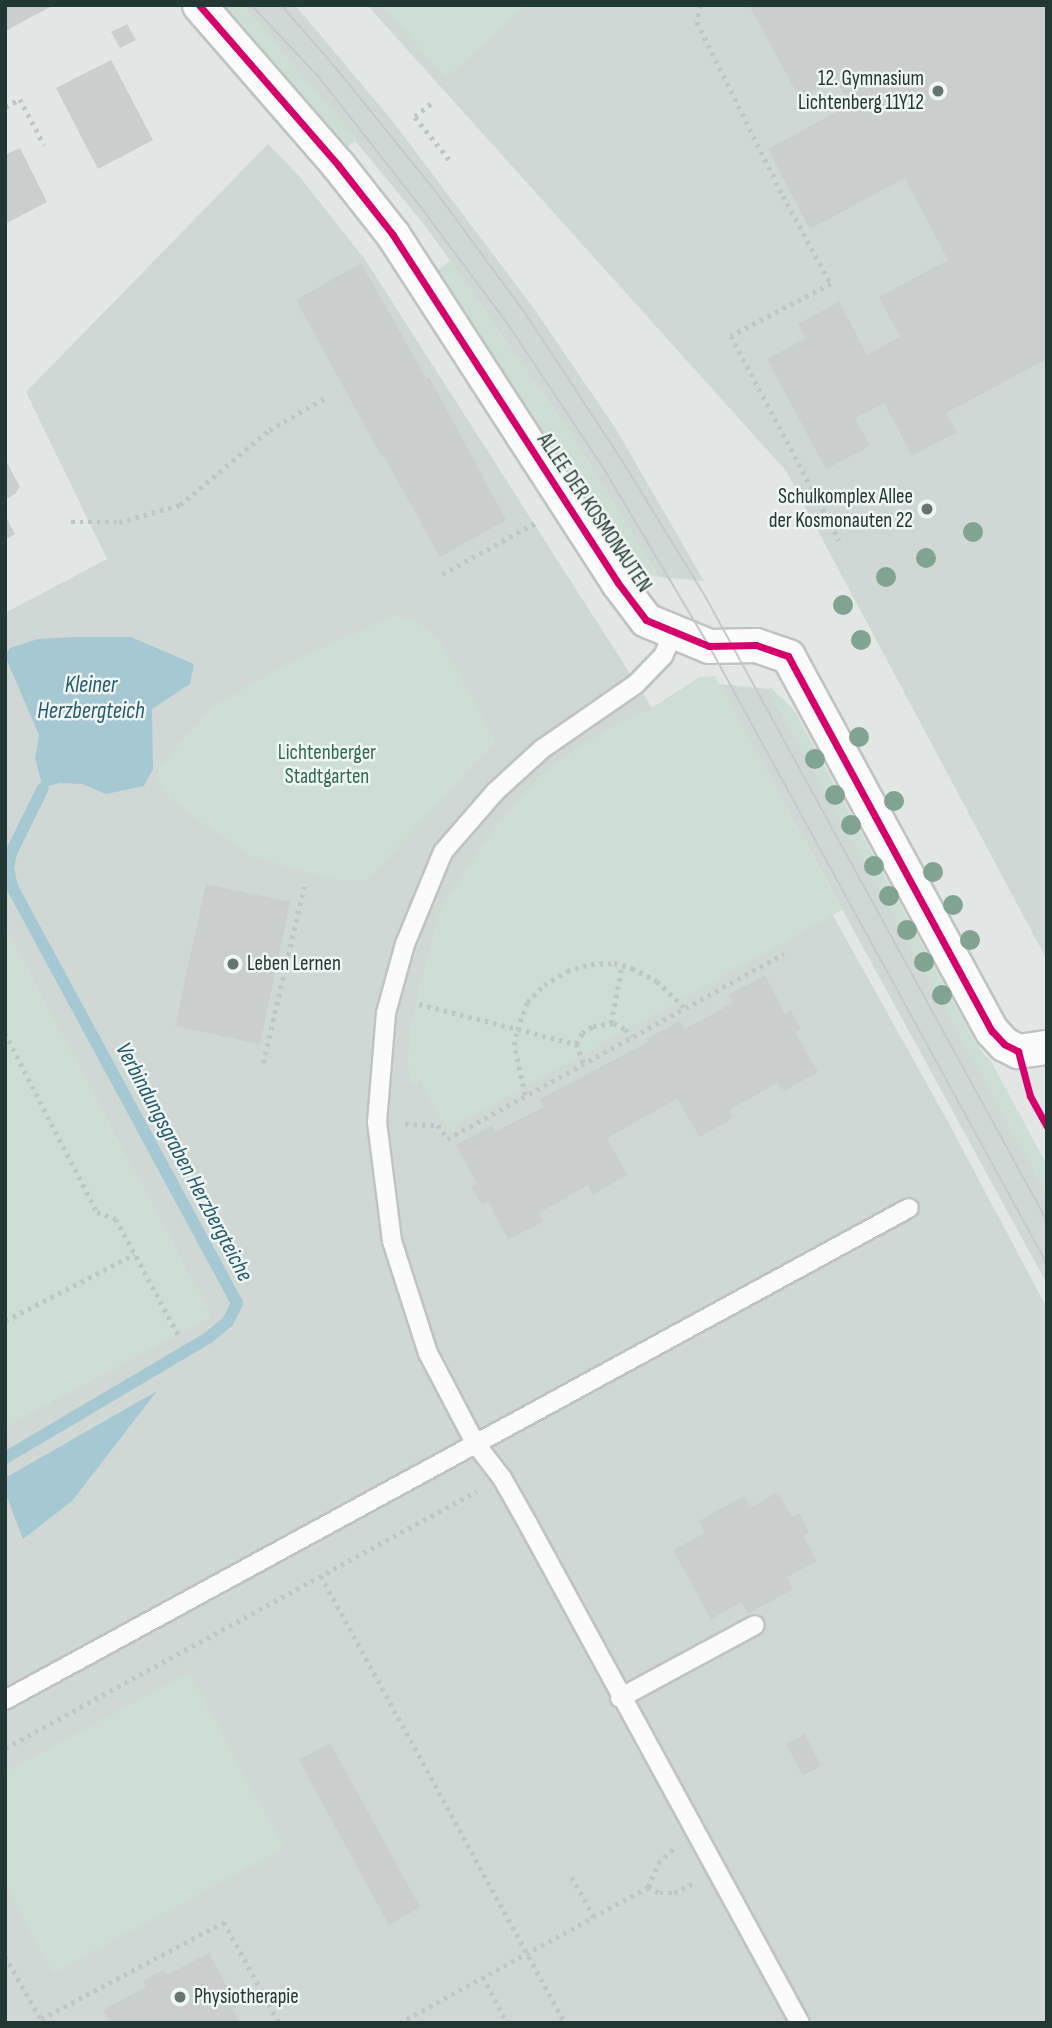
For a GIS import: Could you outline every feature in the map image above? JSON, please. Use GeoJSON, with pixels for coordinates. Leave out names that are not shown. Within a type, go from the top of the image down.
{"type":"FeatureCollection","features":[{"type":"Feature","properties":{"kind":"street","name":"ALLEE DER KOSMONAUTEN"},"geometry":{"type":"LineString","coordinates":[[199,5],[330,155],[393,235],[618,583],[646,620],[673,634],[709,646],[756,645],[788,656],[992,1031],[1004,1044],[1018,1051],[1047,1047]]}},
{"type":"Feature","properties":{"kind":"lane"},"geometry":{"type":"LineString","coordinates":[[673,634],[663,656],[636,684],[542,749],[495,792],[443,852],[405,944],[386,1013],[377,1122],[393,1241],[428,1353],[475,1443],[502,1478],[800,2023]]}},
{"type":"Feature","properties":{"kind":"lane"},"geometry":{"type":"LineString","coordinates":[[5,1700],[909,1208]]}},
{"type":"Feature","properties":{"kind":"lane"},"geometry":{"type":"LineString","coordinates":[[620,1698],[755,1625]]}},
{"type":"Feature","properties":{"kind":"path"},"geometry":{"type":"LineString","coordinates":[[701,5],[697,22],[783,196],[831,284],[731,336],[839,540]]}},
{"type":"Feature","properties":{"kind":"path"},"geometry":{"type":"LineString","coordinates":[[5,107],[20,99],[44,145]]}},
{"type":"Feature","properties":{"kind":"path"},"geometry":{"type":"LineString","coordinates":[[431,104],[415,117],[452,163]]}},
{"type":"Feature","properties":{"kind":"path"},"geometry":{"type":"LineString","coordinates":[[71,522],[119,522],[180,505],[269,429],[325,398]]}},
{"type":"Feature","properties":{"kind":"path"},"geometry":{"type":"LineString","coordinates":[[442,574],[541,518]]}},
{"type":"Feature","properties":{"kind":"path"},"geometry":{"type":"LineString","coordinates":[[263,1063],[304,887]]}},
{"type":"Feature","properties":{"kind":"path"},"geometry":{"type":"LineString","coordinates":[[377,1122],[438,1125],[447,1139],[783,954]]}},
{"type":"Feature","properties":{"kind":"path"},"geometry":{"type":"LineString","coordinates":[[525,1095],[514,1045],[517,1030],[527,1002],[544,985],[567,971],[591,964],[622,965],[657,981],[684,1007]]}},
{"type":"Feature","properties":{"kind":"path"},"geometry":{"type":"LineString","coordinates":[[611,1023],[622,965]]}},
{"type":"Feature","properties":{"kind":"path"},"geometry":{"type":"LineString","coordinates":[[391,997],[576,1044]]}},
{"type":"Feature","properties":{"kind":"path"},"geometry":{"type":"LineString","coordinates":[[576,1044],[582,1034],[593,1026],[611,1023],[625,1028],[631,1037]]}},
{"type":"Feature","properties":{"kind":"path"},"geometry":{"type":"LineString","coordinates":[[5,1032],[97,1212],[116,1219],[178,1334]]}},
{"type":"Feature","properties":{"kind":"path"},"geometry":{"type":"LineString","coordinates":[[576,1044],[583,1063]]}},
{"type":"Feature","properties":{"kind":"path"},"geometry":{"type":"LineString","coordinates":[[5,1321],[135,1254]]}},
{"type":"Feature","properties":{"kind":"path"},"geometry":{"type":"LineString","coordinates":[[5,1748],[502,1478]]}},
{"type":"Feature","properties":{"kind":"path"},"geometry":{"type":"LineString","coordinates":[[321,1576],[565,2023]]}},
{"type":"Feature","properties":{"kind":"path"},"geometry":{"type":"LineString","coordinates":[[399,2023],[648,1887],[658,1863],[669,1851],[697,1837]]}},
{"type":"Feature","properties":{"kind":"path"},"geometry":{"type":"LineString","coordinates":[[648,1887],[660,1893],[674,1893],[716,1871]]}},
{"type":"Feature","properties":{"kind":"path"},"geometry":{"type":"LineString","coordinates":[[572,1877],[594,1917]]}},
{"type":"Feature","properties":{"kind":"path"},"geometry":{"type":"LineString","coordinates":[[5,1956],[42,2021],[224,1922],[279,2023]]}},
{"type":"Feature","properties":{"kind":"path"},"geometry":{"type":"LineString","coordinates":[[483,1977],[507,2023]]}},
{"type":"Feature","properties":{"kind":"shaded area"},"geometry":{"type":"Polygon","coordinates":[[[243,5],[295,5],[391,119],[535,310],[616,429],[704,581],[659,577],[570,433],[427,228],[243,5]]]}},
{"type":"Feature","properties":{"kind":"shaded area","name":"Schulkomplex Allee der Kosmonauten 22"},"geometry":{"type":"Polygon","coordinates":[[[367,5],[1047,5],[1047,960],[786,471],[367,5]]]}},
{"type":"Feature","properties":{"kind":"shaded area"},"geometry":{"type":"Polygon","coordinates":[[[268,144],[300,177],[366,261],[652,708],[700,677],[946,1118],[1047,1308],[1047,2023],[5,2023],[5,1426],[211,1316],[5,928],[5,613],[107,559],[26,392],[268,144]]]}},
{"type":"Feature","properties":{"kind":"shaded area"},"geometry":{"type":"Polygon","coordinates":[[[719,684],[768,689],[1047,1194],[1047,1284],[719,684]]]}},
{"type":"Feature","properties":{"kind":"green space"},"geometry":{"type":"Polygon","coordinates":[[[224,5],[243,5],[357,140],[347,147],[224,5]]]}},
{"type":"Feature","properties":{"kind":"green space"},"geometry":{"type":"Polygon","coordinates":[[[381,5],[527,5],[446,78],[381,5]]]}},
{"type":"Feature","properties":{"kind":"green space"},"geometry":{"type":"Polygon","coordinates":[[[450,261],[570,433],[659,577],[629,569],[438,270],[450,261]]]}},
{"type":"Feature","properties":{"kind":"green space","name":"Lichtenberger Stadtgarten"},"geometry":{"type":"Polygon","coordinates":[[[394,615],[420,623],[441,643],[496,741],[366,881],[332,879],[252,857],[174,802],[156,783],[160,766],[214,705],[292,662],[394,615]]]}},
{"type":"Feature","properties":{"kind":"green space"},"geometry":{"type":"Polygon","coordinates":[[[715,676],[842,910],[447,1130],[421,1081],[412,1086],[408,1064],[410,1031],[420,983],[441,909],[498,823],[539,777],[585,743],[623,721],[652,709],[700,677],[715,676]]]}},
{"type":"Feature","properties":{"kind":"green space"},"geometry":{"type":"Polygon","coordinates":[[[771,688],[794,710],[978,1047],[992,1063],[1047,1165],[1047,1194],[768,689],[771,688]]]}},
{"type":"Feature","properties":{"kind":"green space"},"geometry":{"type":"Polygon","coordinates":[[[5,928],[211,1316],[5,1426],[5,928]]]}},
{"type":"Feature","properties":{"kind":"green space"},"geometry":{"type":"Polygon","coordinates":[[[189,1673],[284,1848],[53,1973],[5,1883],[5,1772],[189,1673]]]}},
{"type":"Feature","properties":{"kind":"water","name":"Kleiner Herzbergteich"},"geometry":{"type":"Polygon","coordinates":[[[131,637],[194,664],[190,684],[152,709],[153,769],[144,786],[106,794],[82,784],[59,783],[43,788],[35,758],[39,735],[5,656],[10,648],[38,639],[131,637]]]}},
{"type":"Feature","properties":{"kind":"water"},"geometry":{"type":"Polygon","coordinates":[[[157,1391],[72,1501],[23,1539],[5,1492],[5,1478],[157,1391]]]}},
{"type":"Feature","properties":{"kind":"building"},"geometry":{"type":"Polygon","coordinates":[[[5,5],[54,5],[5,31],[5,5]]]}},
{"type":"Feature","properties":{"kind":"building"},"geometry":{"type":"Polygon","coordinates":[[[749,5],[1047,5],[1047,359],[946,413],[957,432],[912,456],[884,403],[855,418],[870,446],[826,469],[767,359],[805,339],[798,324],[839,302],[867,355],[900,337],[879,297],[948,260],[905,178],[810,229],[768,149],[850,105],[836,79],[800,99],[749,5]]]}},
{"type":"Feature","properties":{"kind":"building"},"geometry":{"type":"Polygon","coordinates":[[[127,24],[136,40],[120,48],[111,32],[127,24]]]}},
{"type":"Feature","properties":{"kind":"building"},"geometry":{"type":"Polygon","coordinates":[[[111,60],[153,140],[98,169],[56,88],[111,60]]]}},
{"type":"Feature","properties":{"kind":"building"},"geometry":{"type":"Polygon","coordinates":[[[20,148],[47,202],[5,224],[5,155],[20,148]]]}},
{"type":"Feature","properties":{"kind":"building"},"geometry":{"type":"Polygon","coordinates":[[[361,263],[426,378],[429,377],[506,520],[440,557],[296,300],[361,263]]]}},
{"type":"Feature","properties":{"kind":"building"},"geometry":{"type":"Polygon","coordinates":[[[5,459],[20,487],[5,500],[5,459]]]}},
{"type":"Feature","properties":{"kind":"building"},"geometry":{"type":"Polygon","coordinates":[[[5,515],[15,534],[5,540],[5,515]]]}},
{"type":"Feature","properties":{"kind":"building","name":"Leben Lernen"},"geometry":{"type":"Polygon","coordinates":[[[206,884],[290,902],[260,1044],[175,1026],[206,884]]]}},
{"type":"Feature","properties":{"kind":"building"},"geometry":{"type":"Polygon","coordinates":[[[765,975],[785,1014],[791,1011],[801,1029],[795,1032],[818,1072],[782,1092],[777,1083],[729,1110],[733,1118],[700,1137],[677,1099],[607,1138],[627,1175],[593,1195],[588,1185],[539,1213],[544,1221],[508,1240],[488,1201],[482,1205],[471,1186],[477,1183],[456,1145],[492,1125],[495,1132],[544,1107],[540,1099],[648,1042],[646,1039],[680,1021],[685,1029],[733,1003],[728,995],[765,975]]]}},
{"type":"Feature","properties":{"kind":"building"},"geometry":{"type":"Polygon","coordinates":[[[778,1492],[792,1517],[799,1513],[809,1532],[803,1536],[817,1561],[787,1577],[793,1589],[748,1614],[741,1602],[711,1619],[673,1550],[705,1533],[699,1521],[744,1496],[750,1508],[778,1492]]]}},
{"type":"Feature","properties":{"kind":"building"},"geometry":{"type":"Polygon","coordinates":[[[805,1734],[821,1766],[803,1776],[786,1744],[805,1734]]]}},
{"type":"Feature","properties":{"kind":"building"},"geometry":{"type":"Polygon","coordinates":[[[330,1743],[420,1907],[389,1925],[299,1760],[330,1743]]]}},
{"type":"Feature","properties":{"kind":"building","name":"Physiotherapie"},"geometry":{"type":"Polygon","coordinates":[[[209,1953],[238,2007],[232,2009],[240,2023],[111,2023],[103,2010],[146,1987],[143,1981],[164,1969],[167,1975],[209,1953]]]}},
{"type":"Feature","properties":{"kind":"waterway","name":"Verbindungsgraben Herzbergteiche"},"geometry":{"type":"LineString","coordinates":[[5,1458],[208,1338],[228,1321],[237,1303],[12,887],[8,868],[11,853],[43,788]]}},
{"type":"Feature","properties":{"kind":"tram line"},"geometry":{"type":"LineString","coordinates":[[251,5],[318,76],[420,206],[509,326],[604,469],[709,646],[1047,1264]]}},
{"type":"Feature","properties":{"kind":"tram line"},"geometry":{"type":"LineString","coordinates":[[281,5],[439,196],[527,316],[621,459],[705,596],[1047,1221]]}},
{"type":"Feature","properties":{"kind":"cycle path"},"geometry":{"type":"LineString","coordinates":[[199,5],[338,165],[393,235],[618,583],[646,620],[709,646],[756,645],[788,656],[992,1031],[1004,1044],[1018,1051],[1030,1096],[1047,1127]]}},
{"type":"Feature","properties":{"kind":"place","name":"12. Gymnasium Lichtenberg 11Y12"},"geometry":{"type":"Point","coordinates":[938,91]}},
{"type":"Feature","properties":{"kind":"place","name":"Schulkomplex Allee der Kosmonauten 22"},"geometry":{"type":"Point","coordinates":[927,509]}},
{"type":"Feature","properties":{"kind":"place","name":"Leben Lernen"},"geometry":{"type":"Point","coordinates":[233,964]}},
{"type":"Feature","properties":{"kind":"place","name":"Physiotherapie"},"geometry":{"type":"Point","coordinates":[180,1997]}}]}
